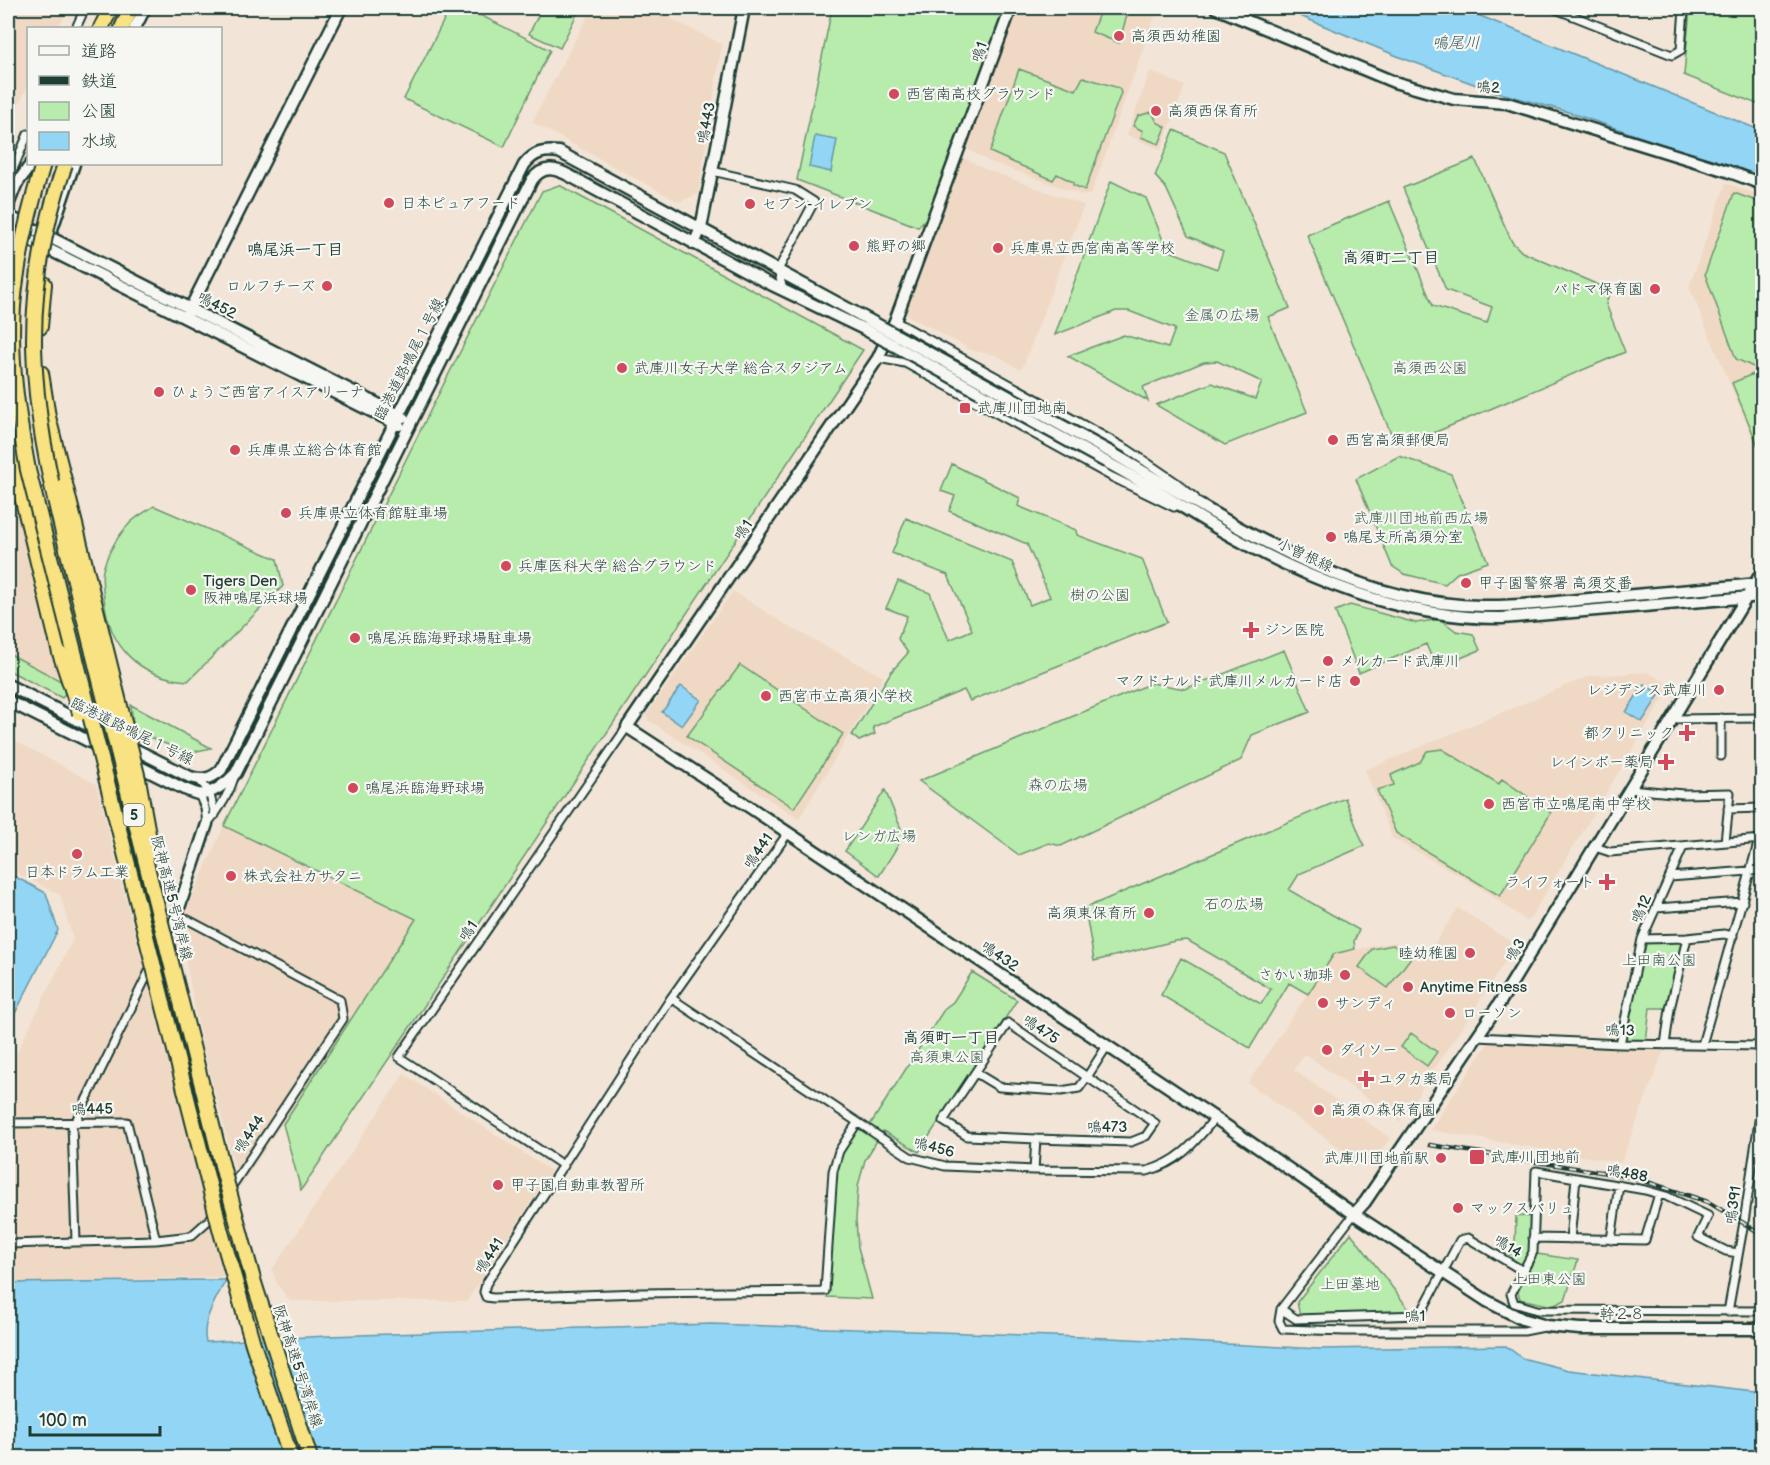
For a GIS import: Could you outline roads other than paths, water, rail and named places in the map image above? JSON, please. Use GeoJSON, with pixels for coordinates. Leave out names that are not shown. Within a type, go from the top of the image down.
{"type":"FeatureCollection","features":[{"type":"Feature","properties":{"kind":"highway"},"geometry":{"type":"LineString","coordinates":[[102,27],[111,8]]}},
{"type":"Feature","properties":{"kind":"highway"},"geometry":{"type":"LineString","coordinates":[[122,27],[131,8]]}},
{"type":"Feature","properties":{"kind":"highway","name":"5"},"geometry":{"type":"LineString","coordinates":[[43,165],[18,260],[13,307],[16,404],[32,490],[224,1243],[253,1344],[291,1458]]}},
{"type":"Feature","properties":{"kind":"highway","name":"阪神高速5号湾岸線"},"geometry":{"type":"LineString","coordinates":[[65,165],[46,222],[33,311],[36,399],[43,445],[58,514],[254,1283],[310,1458]]}},
{"type":"Feature","properties":{"kind":"highway","name":"5"},"geometry":{"type":"LineString","coordinates":[[48,243],[39,338],[41,378],[48,417],[138,779],[190,1035]]}},
{"type":"Feature","properties":{"kind":"highway","name":"5"},"geometry":{"type":"LineString","coordinates":[[8,426],[17,476],[60,653],[114,812]]}},
{"type":"Feature","properties":{"kind":"street"},"geometry":{"type":"LineString","coordinates":[[76,27],[85,8]]}},
{"type":"Feature","properties":{"kind":"street"},"geometry":{"type":"LineString","coordinates":[[136,27],[145,8]]}},
{"type":"Feature","properties":{"kind":"street"},"geometry":{"type":"LineString","coordinates":[[188,313],[341,8]]}},
{"type":"Feature","properties":{"kind":"street","name":"鳴443"},"geometry":{"type":"LineString","coordinates":[[694,244],[700,228],[744,8]]}},
{"type":"Feature","properties":{"kind":"street","name":"鳴1"},"geometry":{"type":"LineString","coordinates":[[564,1166],[399,1057],[878,358],[895,321],[1011,8]]}},
{"type":"Feature","properties":{"kind":"street","name":"鳴2"},"geometry":{"type":"LineString","coordinates":[[1216,8],[1394,82],[1454,99],[1507,103],[1762,184]]}},
{"type":"Feature","properties":{"kind":"street"},"geometry":{"type":"LineString","coordinates":[[1553,8],[1672,55],[1681,50],[1684,8]]}},
{"type":"Feature","properties":{"kind":"street"},"geometry":{"type":"LineString","coordinates":[[8,181],[27,136]]}},
{"type":"Feature","properties":{"kind":"street","name":"臨港道路鳴尾１号線"},"geometry":{"type":"LineString","coordinates":[[8,685],[198,779],[205,780],[221,770],[396,418],[524,165],[531,156],[547,150],[559,152],[778,270],[866,325]]}},
{"type":"Feature","properties":{"kind":"street"},"geometry":{"type":"LineString","coordinates":[[8,205],[16,185],[30,165]]}},
{"type":"Feature","properties":{"kind":"street"},"geometry":{"type":"LineString","coordinates":[[48,243],[74,165]]}},
{"type":"Feature","properties":{"kind":"street","name":"臨港道路鳴尾１号線"},"geometry":{"type":"LineString","coordinates":[[8,701],[184,789],[204,793],[220,787],[236,773],[532,180],[538,172],[546,168],[558,170],[783,290],[866,325]]}},
{"type":"Feature","properties":{"kind":"street"},"geometry":{"type":"LineString","coordinates":[[712,171],[795,190],[814,202],[778,270],[783,290]]}},
{"type":"Feature","properties":{"kind":"street","name":"鳴452"},"geometry":{"type":"LineString","coordinates":[[8,216],[48,243]]}},
{"type":"Feature","properties":{"kind":"street","name":"鳴452"},"geometry":{"type":"LineString","coordinates":[[8,229],[48,243],[410,426]]}},
{"type":"Feature","properties":{"kind":"street","name":"小曽根線"},"geometry":{"type":"LineString","coordinates":[[895,321],[1127,449],[1177,483],[1205,507],[1244,530],[1336,574],[1380,591],[1439,602],[1483,606],[1759,584]]}},
{"type":"Feature","properties":{"kind":"street"},"geometry":{"type":"LineString","coordinates":[[866,325],[1205,507]]}},
{"type":"Feature","properties":{"kind":"street","name":"小曽根線"},"geometry":{"type":"LineString","coordinates":[[878,358],[904,363],[1112,477],[1314,577],[1390,604],[1451,616],[1478,618],[1762,596]]}},
{"type":"Feature","properties":{"kind":"street"},"geometry":{"type":"LineString","coordinates":[[1109,457],[1139,480],[1217,528]]}},
{"type":"Feature","properties":{"kind":"street","name":"鳴3"},"geometry":{"type":"LineString","coordinates":[[1281,1309],[1365,1202],[1515,979],[1671,719],[1747,597],[1759,584],[1762,572]]}},
{"type":"Feature","properties":{"kind":"street"},"geometry":{"type":"LineString","coordinates":[[1721,718],[1721,756]]}},
{"type":"Feature","properties":{"kind":"street"},"geometry":{"type":"LineString","coordinates":[[1671,719],[1762,718]]}},
{"type":"Feature","properties":{"kind":"street","name":"鳴432"},"geometry":{"type":"LineString","coordinates":[[627,727],[1215,1118],[1442,1273]]}},
{"type":"Feature","properties":{"kind":"street"},"geometry":{"type":"LineString","coordinates":[[8,1244],[76,1242],[73,1123],[177,914],[207,824],[230,792],[236,773]]}},
{"type":"Feature","properties":{"kind":"street"},"geometry":{"type":"LineString","coordinates":[[198,779],[215,815]]}},
{"type":"Feature","properties":{"kind":"street"},"geometry":{"type":"LineString","coordinates":[[1630,789],[1683,794],[1730,793],[1725,842]]}},
{"type":"Feature","properties":{"kind":"street"},"geometry":{"type":"LineString","coordinates":[[204,793],[207,824]]}},
{"type":"Feature","properties":{"kind":"street"},"geometry":{"type":"LineString","coordinates":[[1728,809],[1762,808]]}},
{"type":"Feature","properties":{"kind":"street","name":"鳴441"},"geometry":{"type":"LineString","coordinates":[[788,832],[672,998],[486,1284],[483,1292],[486,1297],[825,1292],[832,1171],[839,1151],[857,1123]]}},
{"type":"Feature","properties":{"kind":"street"},"geometry":{"type":"LineString","coordinates":[[1595,847],[1610,852],[1761,839],[1702,1045]]}},
{"type":"Feature","properties":{"kind":"street","name":"鳴12"},"geometry":{"type":"LineString","coordinates":[[1683,847],[1642,939],[1724,934],[1733,936]]}},
{"type":"Feature","properties":{"kind":"street"},"geometry":{"type":"LineString","coordinates":[[1670,877],[1762,870]]}},
{"type":"Feature","properties":{"kind":"street"},"geometry":{"type":"LineString","coordinates":[[1656,908],[1743,902]]}},
{"type":"Feature","properties":{"kind":"street","name":"鳴444"},"geometry":{"type":"LineString","coordinates":[[76,1242],[156,1240],[191,1236],[210,1220],[344,1019],[340,1000],[177,914]]}},
{"type":"Feature","properties":{"kind":"street"},"geometry":{"type":"LineString","coordinates":[[1665,1045],[1670,1009],[1687,938]]}},
{"type":"Feature","properties":{"kind":"street"},"geometry":{"type":"LineString","coordinates":[[1620,1044],[1642,939]]}},
{"type":"Feature","properties":{"kind":"street","name":"鳴456"},"geometry":{"type":"LineString","coordinates":[[672,998],[910,1157],[945,1166],[1147,1171],[1162,1166],[1188,1151],[1215,1118]]}},
{"type":"Feature","properties":{"kind":"street","name":"鳴475"},"geometry":{"type":"LineString","coordinates":[[1035,1139],[967,1136],[943,1121],[1008,1023],[1088,1077]]}},
{"type":"Feature","properties":{"kind":"street","name":"鳴13"},"geometry":{"type":"LineString","coordinates":[[1477,1037],[1620,1044],[1762,1046]]}},
{"type":"Feature","properties":{"kind":"street"},"geometry":{"type":"LineString","coordinates":[[976,1072],[999,1087],[1061,1091],[1079,1088],[1107,1046]]}},
{"type":"Feature","properties":{"kind":"street","name":"鳴473"},"geometry":{"type":"LineString","coordinates":[[1035,1139],[1131,1142],[1146,1136],[1155,1123],[1088,1077]]}},
{"type":"Feature","properties":{"kind":"street","name":"鳴391"},"geometry":{"type":"LineString","coordinates":[[1728,1312],[1762,1101]]}},
{"type":"Feature","properties":{"kind":"street","name":"鳴445"},"geometry":{"type":"LineString","coordinates":[[8,1123],[128,1122],[156,1240]]}},
{"type":"Feature","properties":{"kind":"street"},"geometry":{"type":"LineString","coordinates":[[1034,1170],[1035,1139]]}},
{"type":"Feature","properties":{"kind":"street","name":"鳴488"},"geometry":{"type":"LineString","coordinates":[[1523,1271],[1533,1252],[1536,1171],[1659,1194],[1708,1216],[1698,1237],[1726,1251],[1738,1253]]}},
{"type":"Feature","properties":{"kind":"street"},"geometry":{"type":"LineString","coordinates":[[1569,1239],[1576,1178]]}},
{"type":"Feature","properties":{"kind":"street"},"geometry":{"type":"LineString","coordinates":[[1611,1240],[1619,1185]]}},
{"type":"Feature","properties":{"kind":"street"},"geometry":{"type":"LineString","coordinates":[[1533,1238],[1645,1240],[1659,1194]]}},
{"type":"Feature","properties":{"kind":"street","name":"鳴14"},"geometry":{"type":"LineString","coordinates":[[1281,1309],[1296,1319],[1420,1315],[1460,1240],[1468,1238],[1523,1271],[1511,1294],[1514,1303],[1537,1310],[1762,1311]]}},
{"type":"Feature","properties":{"kind":"street","name":"幹２８"},"geometry":{"type":"LineString","coordinates":[[1442,1273],[1487,1301],[1522,1319],[1546,1326],[1580,1329],[1762,1329]]}},
{"type":"Feature","properties":{"kind":"street","name":"鳴1"},"geometry":{"type":"LineString","coordinates":[[1281,1309],[1279,1321],[1283,1329],[1524,1331],[1546,1326]]}},
{"type":"Feature","properties":{"kind":"water","name":"鳴尾川"},"geometry":{"type":"Polygon","coordinates":[[[1289,8],[1461,8],[1762,131],[1762,178],[1565,111],[1493,91],[1402,58],[1300,16],[1301,12],[1289,8]]]}},
{"type":"Feature","properties":{"kind":"water"},"geometry":{"type":"Polygon","coordinates":[[[815,136],[837,140],[831,172],[809,167],[815,136]]]}},
{"type":"Feature","properties":{"kind":"water"},"geometry":{"type":"Polygon","coordinates":[[[1644,684],[1660,694],[1642,722],[1626,712],[1644,684]]]}},
{"type":"Feature","properties":{"kind":"water"},"geometry":{"type":"Polygon","coordinates":[[[681,686],[701,700],[682,726],[662,712],[681,686]]]}},
{"type":"Feature","properties":{"kind":"water"},"geometry":{"type":"Polygon","coordinates":[[[8,873],[46,893],[58,930],[8,1027],[8,873]]]}},
{"type":"Feature","properties":{"kind":"water"},"geometry":{"type":"Polygon","coordinates":[[[226,1280],[207,1318],[206,1342],[711,1324],[1110,1338],[1320,1349],[1506,1346],[1522,1358],[1569,1370],[1762,1393],[1762,1457],[8,1457],[8,1283],[226,1280]]]}},
{"type":"Feature","properties":{"kind":"railway"},"geometry":{"type":"LineString","coordinates":[[1430,1145],[1632,1177],[1708,1202],[1762,1234]]}},
{"type":"Feature","properties":{"kind":"place","name":"高須西幼稚園"},"geometry":{"type":"Point","coordinates":[1119,36]}},
{"type":"Feature","properties":{"kind":"place","name":"西宮南高校グラウンド"},"geometry":{"type":"Point","coordinates":[894,94]}},
{"type":"Feature","properties":{"kind":"place","name":"高須西保育所"},"geometry":{"type":"Point","coordinates":[1156,111]}},
{"type":"Feature","properties":{"kind":"place","name":"日本ピュアフード"},"geometry":{"type":"Point","coordinates":[389,203]}},
{"type":"Feature","properties":{"kind":"place","name":"セブン-イレブン"},"geometry":{"type":"Point","coordinates":[750,204]}},
{"type":"Feature","properties":{"kind":"place","name":"熊野の郷"},"geometry":{"type":"Point","coordinates":[854,246]}},
{"type":"Feature","properties":{"kind":"place","name":"兵庫県立西宮南高等学校"},"geometry":{"type":"Point","coordinates":[998,248]}},
{"type":"Feature","properties":{"kind":"place","name":"ロルフチーズ"},"geometry":{"type":"Point","coordinates":[327,286]}},
{"type":"Feature","properties":{"kind":"place","name":"パドマ保育園"},"geometry":{"type":"Point","coordinates":[1655,289]}},
{"type":"Feature","properties":{"kind":"place","name":"武庫川女子大学 総合スタジアム"},"geometry":{"type":"Point","coordinates":[622,368]}},
{"type":"Feature","properties":{"kind":"place","name":"ひょうご西宮アイスアリーナ"},"geometry":{"type":"Point","coordinates":[159,392]}},
{"type":"Feature","properties":{"kind":"place","name":"武庫川団地南"},"geometry":{"type":"Point","coordinates":[965,408]}},
{"type":"Feature","properties":{"kind":"place","name":"西宮高須郵便局"},"geometry":{"type":"Point","coordinates":[1333,440]}},
{"type":"Feature","properties":{"kind":"place","name":"兵庫県立総合体育館"},"geometry":{"type":"Point","coordinates":[235,450]}},
{"type":"Feature","properties":{"kind":"place","name":"兵庫県立体育館駐車場"},"geometry":{"type":"Point","coordinates":[286,513]}},
{"type":"Feature","properties":{"kind":"place","name":"鳴尾支所高須分室"},"geometry":{"type":"Point","coordinates":[1331,537]}},
{"type":"Feature","properties":{"kind":"place","name":"兵庫医科大学 総合グラウンド"},"geometry":{"type":"Point","coordinates":[506,566]}},
{"type":"Feature","properties":{"kind":"place","name":"甲子園警察署 高須交番"},"geometry":{"type":"Point","coordinates":[1466,583]}},
{"type":"Feature","properties":{"kind":"place","name":"Tigers Den 阪神鳴尾浜球場"},"geometry":{"type":"Point","coordinates":[191,590]}},
{"type":"Feature","properties":{"kind":"place","name":"ジン医院"},"geometry":{"type":"Point","coordinates":[1251,630]}},
{"type":"Feature","properties":{"kind":"place","name":"鳴尾浜臨海野球場駐車場"},"geometry":{"type":"Point","coordinates":[355,638]}},
{"type":"Feature","properties":{"kind":"place","name":"メルカード武庫川"},"geometry":{"type":"Point","coordinates":[1328,661]}},
{"type":"Feature","properties":{"kind":"place","name":"マクドナルド 武庫川メルカード店"},"geometry":{"type":"Point","coordinates":[1355,681]}},
{"type":"Feature","properties":{"kind":"place","name":"レジデンス武庫川"},"geometry":{"type":"Point","coordinates":[1719,690]}},
{"type":"Feature","properties":{"kind":"place","name":"西宮市立高須小学校"},"geometry":{"type":"Point","coordinates":[766,696]}},
{"type":"Feature","properties":{"kind":"place","name":"都クリニック"},"geometry":{"type":"Point","coordinates":[1687,733]}},
{"type":"Feature","properties":{"kind":"place","name":"レインボー薬局"},"geometry":{"type":"Point","coordinates":[1666,762]}},
{"type":"Feature","properties":{"kind":"place","name":"鳴尾浜臨海野球場"},"geometry":{"type":"Point","coordinates":[353,788]}},
{"type":"Feature","properties":{"kind":"place","name":"西宮市立鳴尾南中学校"},"geometry":{"type":"Point","coordinates":[1489,804]}},
{"type":"Feature","properties":{"kind":"place","name":"日本ドラム工業"},"geometry":{"type":"Point","coordinates":[77,854]}},
{"type":"Feature","properties":{"kind":"place","name":"株式会社カサタニ"},"geometry":{"type":"Point","coordinates":[231,876]}},
{"type":"Feature","properties":{"kind":"place","name":"ライフォート"},"geometry":{"type":"Point","coordinates":[1607,882]}},
{"type":"Feature","properties":{"kind":"place","name":"高須東保育所"},"geometry":{"type":"Point","coordinates":[1149,913]}},
{"type":"Feature","properties":{"kind":"place","name":"睦幼稚園"},"geometry":{"type":"Point","coordinates":[1470,953]}},
{"type":"Feature","properties":{"kind":"place","name":"さかい珈琲"},"geometry":{"type":"Point","coordinates":[1345,975]}},
{"type":"Feature","properties":{"kind":"place","name":"Anytime Fitness"},"geometry":{"type":"Point","coordinates":[1408,987]}},
{"type":"Feature","properties":{"kind":"place","name":"サンディ"},"geometry":{"type":"Point","coordinates":[1323,1003]}},
{"type":"Feature","properties":{"kind":"place","name":"ローソン"},"geometry":{"type":"Point","coordinates":[1450,1013]}},
{"type":"Feature","properties":{"kind":"place","name":"ダイソー"},"geometry":{"type":"Point","coordinates":[1327,1050]}},
{"type":"Feature","properties":{"kind":"place","name":"ユタカ薬局"},"geometry":{"type":"Point","coordinates":[1366,1079]}},
{"type":"Feature","properties":{"kind":"place","name":"高須の森保育園"},"geometry":{"type":"Point","coordinates":[1319,1110]}},
{"type":"Feature","properties":{"kind":"place","name":"武庫川団地前"},"geometry":{"type":"Point","coordinates":[1477,1157]}},
{"type":"Feature","properties":{"kind":"place","name":"武庫川団地前駅"},"geometry":{"type":"Point","coordinates":[1441,1158]}},
{"type":"Feature","properties":{"kind":"place","name":"甲子園自動車教習所"},"geometry":{"type":"Point","coordinates":[498,1185]}},
{"type":"Feature","properties":{"kind":"place","name":"マックスバリュ"},"geometry":{"type":"Point","coordinates":[1458,1208]}},
{"type":"Feature","properties":{"kind":"district","name":"鳴尾浜一丁目"},"geometry":{"type":"Point","coordinates":[295,249]}},
{"type":"Feature","properties":{"kind":"district","name":"高須町二丁目"},"geometry":{"type":"Point","coordinates":[1391,257]}},
{"type":"Feature","properties":{"kind":"district","name":"高須町一丁目"},"geometry":{"type":"Point","coordinates":[951,1037]}},
{"type":"Feature","properties":{"kind":"park label","name":"金属の広場"},"geometry":{"type":"Point","coordinates":[1222,315]}},
{"type":"Feature","properties":{"kind":"park label","name":"高須西公園"},"geometry":{"type":"Point","coordinates":[1430,368]}},
{"type":"Feature","properties":{"kind":"park label","name":"武庫川団地前西広場"},"geometry":{"type":"Point","coordinates":[1421,518]}},
{"type":"Feature","properties":{"kind":"park label","name":"樹の公園"},"geometry":{"type":"Point","coordinates":[1100,595]}},
{"type":"Feature","properties":{"kind":"park label","name":"森の広場"},"geometry":{"type":"Point","coordinates":[1058,785]}},
{"type":"Feature","properties":{"kind":"park label","name":"レンガ広場"},"geometry":{"type":"Point","coordinates":[879,836]}},
{"type":"Feature","properties":{"kind":"park label","name":"石の広場"},"geometry":{"type":"Point","coordinates":[1234,904]}},
{"type":"Feature","properties":{"kind":"park label","name":"上田南公園"},"geometry":{"type":"Point","coordinates":[1659,960]}},
{"type":"Feature","properties":{"kind":"park label","name":"高須東公園"},"geometry":{"type":"Point","coordinates":[947,1057]}},
{"type":"Feature","properties":{"kind":"park label","name":"上田東公園"},"geometry":{"type":"Point","coordinates":[1549,1279]}},
{"type":"Feature","properties":{"kind":"park label","name":"上田墓地"},"geometry":{"type":"Point","coordinates":[1350,1284]}}]}
